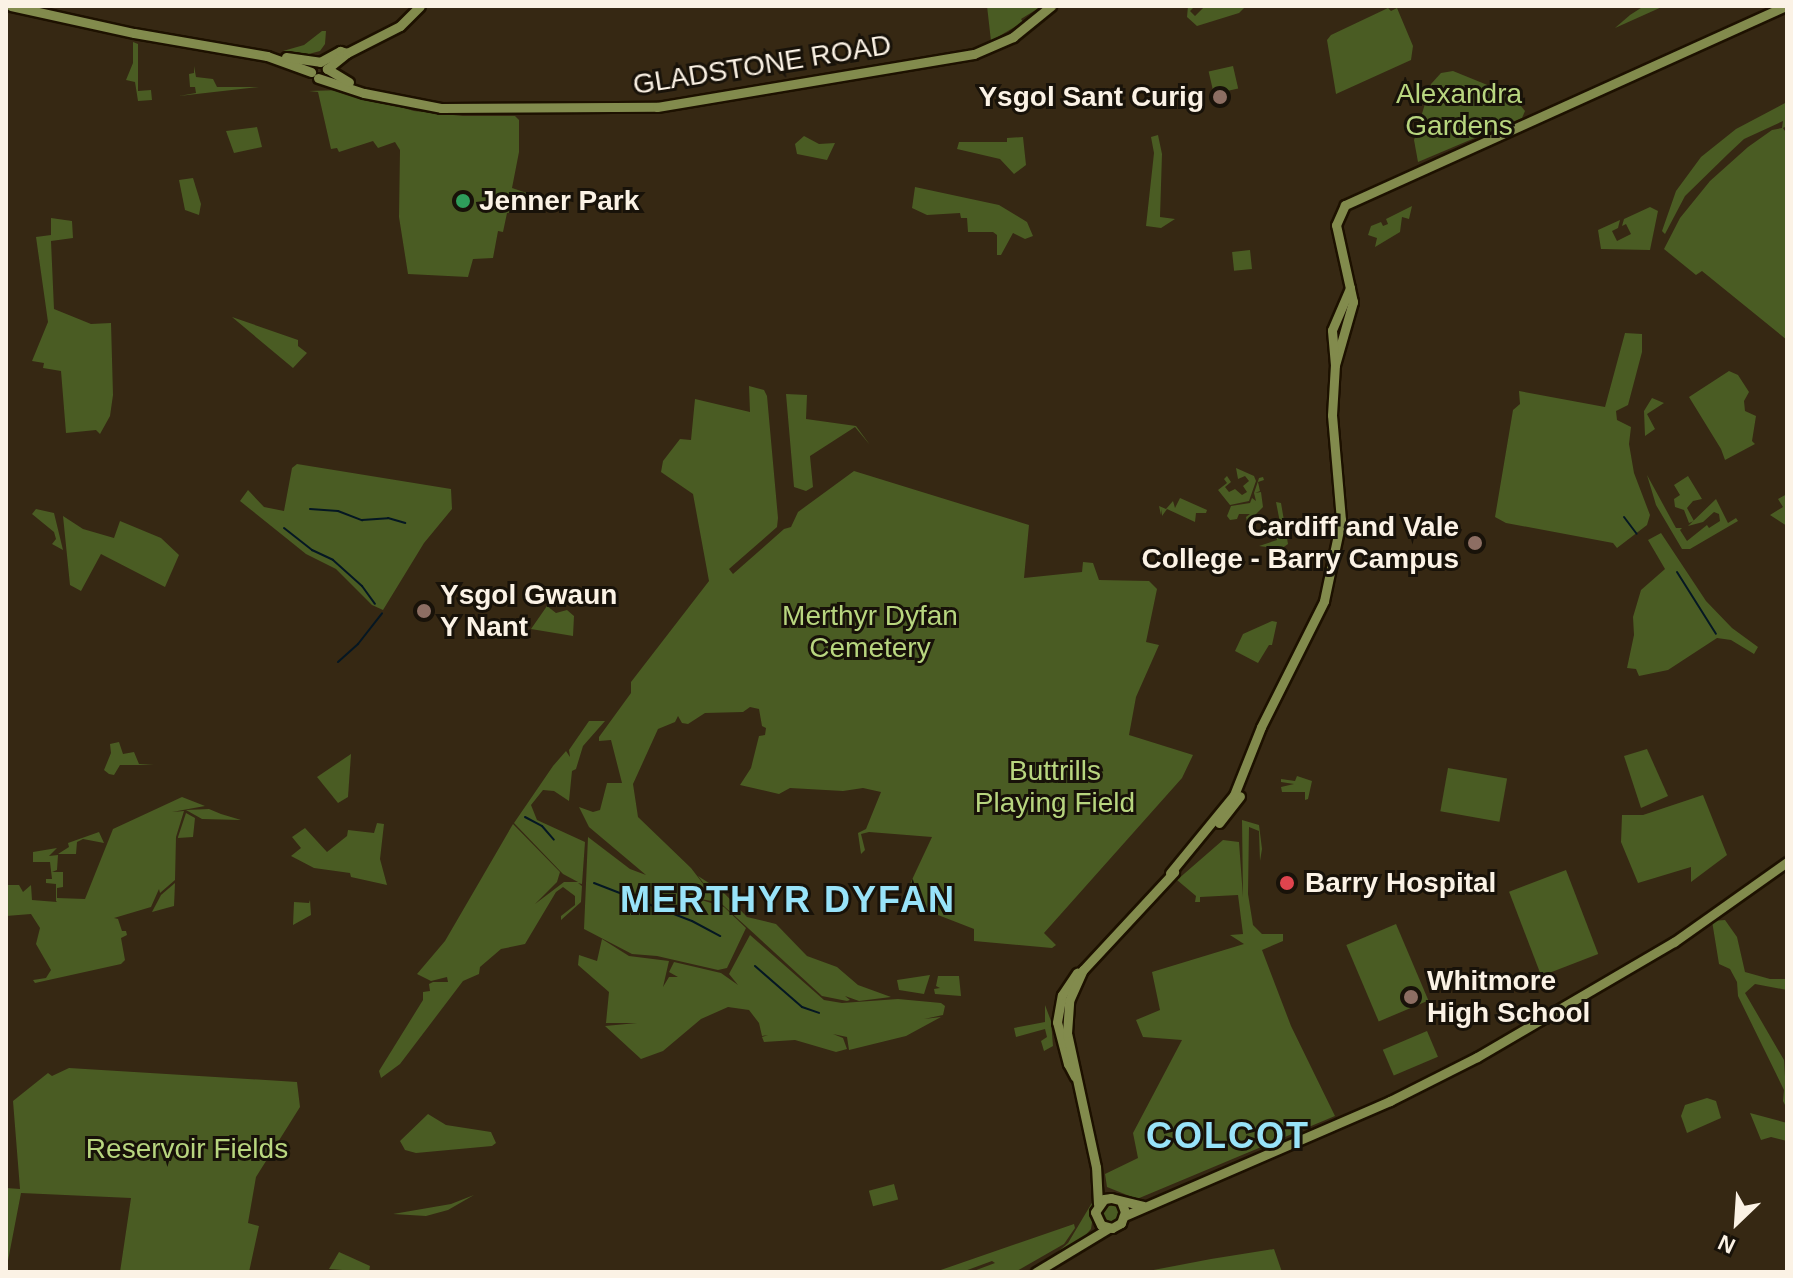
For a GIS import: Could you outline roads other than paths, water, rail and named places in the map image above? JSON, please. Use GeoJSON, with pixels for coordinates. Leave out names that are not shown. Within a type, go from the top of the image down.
{"type":"FeatureCollection","features":[{"type":"Feature","properties":{"kind":"main road","name":"GLADSTONE ROAD"},"geometry":{"type":"LineString","coordinates":[[11,6],[134,33],[323,66],[370,92]]}},
{"type":"Feature","properties":{"kind":"main road"},"geometry":{"type":"LineString","coordinates":[[315,75],[324,76],[323,66],[400,26],[420,6]]}},
{"type":"Feature","properties":{"kind":"main road","name":"GLADSTONE ROAD"},"geometry":{"type":"LineString","coordinates":[[267,56],[315,75],[323,82],[409,103],[450,108],[657,107],[974,54],[1013,37],[1051,6]]}},
{"type":"Feature","properties":{"kind":"main road"},"geometry":{"type":"LineString","coordinates":[[1335,365],[1353,302],[1338,229],[1351,203],[1785,6]]}},
{"type":"Feature","properties":{"kind":"main road"},"geometry":{"type":"LineString","coordinates":[[1124,1216],[1116,1200],[1104,1188],[1096,1167],[1075,1077],[1060,1039],[1057,1014],[1065,990],[1237,801],[1252,751],[1315,624],[1337,551],[1341,508],[1332,415],[1335,365],[1332,328],[1337,323],[1350,288]]}},
{"type":"Feature","properties":{"kind":"main road"},"geometry":{"type":"LineString","coordinates":[[1337,323],[1343,325],[1346,332]]}},
{"type":"Feature","properties":{"kind":"main road"},"geometry":{"type":"LineString","coordinates":[[1334,335],[1340,337],[1346,332]]}},
{"type":"Feature","properties":{"kind":"main road"},"geometry":{"type":"LineString","coordinates":[[1036,1272],[1119,1225],[1124,1216],[1144,1206],[1390,1101],[1568,1008],[1674,942],[1787,862]]}},
{"type":"Feature","properties":{"kind":"main road"},"geometry":{"type":"LineString","coordinates":[[1073,1250],[1091,1232],[1097,1219],[1096,1167]]}},
{"type":"Feature","properties":{"kind":"main road"},"geometry":{"type":"LineString","coordinates":[[1098,1204],[1116,1200],[1144,1206]]}},
{"type":"Feature","properties":{"kind":"main road"},"geometry":{"type":"LineString","coordinates":[[1097,1219],[1109,1228]]}},
{"type":"Feature","properties":{"kind":"waterway"},"geometry":{"type":"LineString","coordinates":[[310,509],[338,511],[362,520],[388,518],[405,523]]}},
{"type":"Feature","properties":{"kind":"waterway"},"geometry":{"type":"LineString","coordinates":[[1624,517],[1637,534]]}},
{"type":"Feature","properties":{"kind":"waterway"},"geometry":{"type":"LineString","coordinates":[[284,528],[312,550],[333,560],[362,586],[375,604]]}},
{"type":"Feature","properties":{"kind":"waterway"},"geometry":{"type":"LineString","coordinates":[[1677,572],[1716,634]]}},
{"type":"Feature","properties":{"kind":"waterway"},"geometry":{"type":"LineString","coordinates":[[338,662],[358,644],[382,613]]}},
{"type":"Feature","properties":{"kind":"waterway"},"geometry":{"type":"LineString","coordinates":[[525,817],[542,826],[554,840]]}},
{"type":"Feature","properties":{"kind":"waterway"},"geometry":{"type":"LineString","coordinates":[[594,883],[692,921],[720,936]]}},
{"type":"Feature","properties":{"kind":"waterway"},"geometry":{"type":"LineString","coordinates":[[755,966],[802,1007],[819,1013]]}},
{"type":"Feature","properties":{"kind":"place","name":"Ysgol Sant Curig"},"geometry":{"type":"Point","coordinates":[1220,97]}},
{"type":"Feature","properties":{"kind":"place","name":"Jenner Park"},"geometry":{"type":"Point","coordinates":[463,201]}},
{"type":"Feature","properties":{"kind":"place","name":"Cardiff and Vale College - Barry Campus"},"geometry":{"type":"Point","coordinates":[1475,543]}},
{"type":"Feature","properties":{"kind":"place","name":"Ysgol Gwaun Y Nant"},"geometry":{"type":"Point","coordinates":[424,611]}},
{"type":"Feature","properties":{"kind":"place","name":"Barry Hospital"},"geometry":{"type":"Point","coordinates":[1287,883]}},
{"type":"Feature","properties":{"kind":"place","name":"Whitmore High School"},"geometry":{"type":"Point","coordinates":[1411,997]}},
{"type":"Feature","properties":{"kind":"district","name":"MERTHYR DYFAN"},"geometry":{"type":"Point","coordinates":[788,900]}},
{"type":"Feature","properties":{"kind":"district","name":"COLCOT"},"geometry":{"type":"Point","coordinates":[1228,1136]}},
{"type":"Feature","properties":{"kind":"park label","name":"Alexandra Gardens"},"geometry":{"type":"Point","coordinates":[1459,110]}},
{"type":"Feature","properties":{"kind":"park label","name":"Merthyr Dyfan Cemetery"},"geometry":{"type":"Point","coordinates":[870,632]}},
{"type":"Feature","properties":{"kind":"park label","name":"Buttrills Playing Field"},"geometry":{"type":"Point","coordinates":[1055,787]}},
{"type":"Feature","properties":{"kind":"park label","name":"Reservoir Fields"},"geometry":{"type":"Point","coordinates":[187,1149]}}]}
